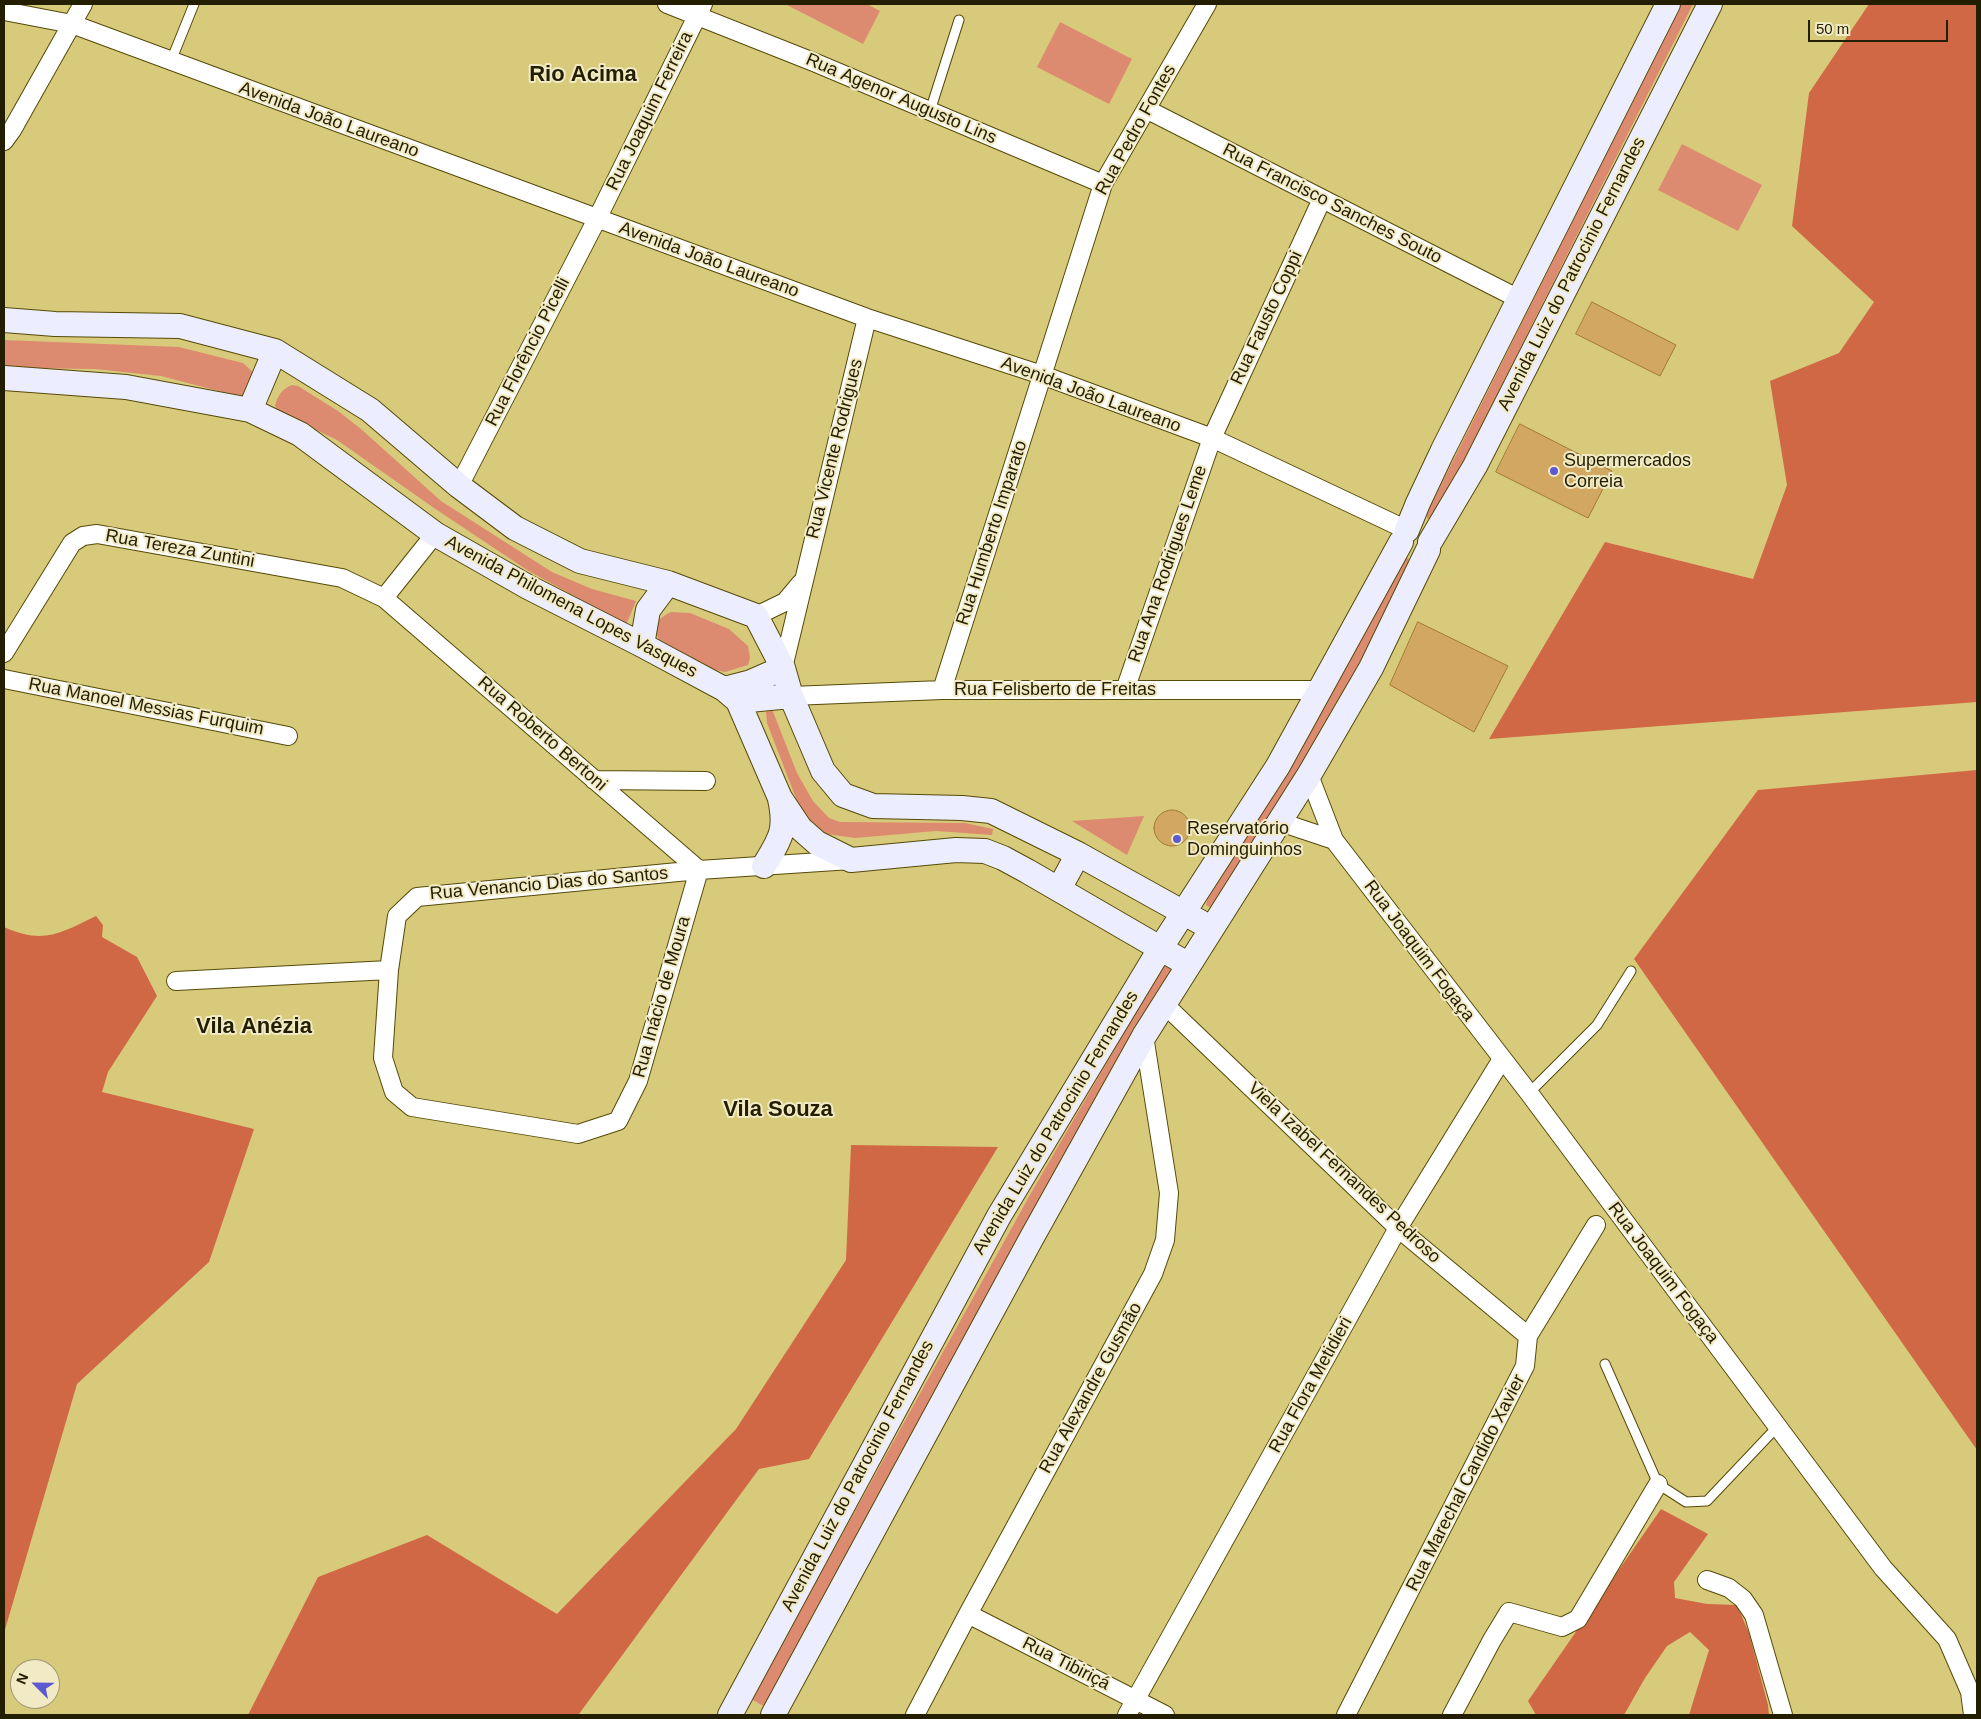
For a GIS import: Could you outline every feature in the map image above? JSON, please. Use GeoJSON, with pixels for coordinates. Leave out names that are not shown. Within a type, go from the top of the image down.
{"type":"FeatureCollection","features":[{"type":"Feature","properties":{"kind":"main road","name":"Avenida Luiz do Patrocinio Fernandes"},"geometry":{"type":"LineString","coordinates":[[737,1713],[999,1216],[1160,949],[1278,766],[1404,536],[1443,450],[1668,4]]}},
{"type":"Feature","properties":{"kind":"main road","name":"Avenida Luiz do Patrocinio Fernandes"},"geometry":{"type":"LineString","coordinates":[[772,1715],[1030,1238],[1144,1036],[1309,775],[1371,668],[1429,546],[1476,466],[1710,4]]}},
{"type":"Feature","properties":{"kind":"main road"},"geometry":{"type":"LineString","coordinates":[[4,320],[55,324],[180,326],[275,351],[370,410],[460,486],[515,528],[580,561],[668,583],[756,616],[782,668],[791,696],[822,771],[843,795],[873,806],[962,808],[991,811],[1078,854],[1211,928]]}},
{"type":"Feature","properties":{"kind":"main road"},"geometry":{"type":"LineString","coordinates":[[250,410],[275,351]]}},
{"type":"Feature","properties":{"kind":"main road","name":"Avenida Philomena Lopes Vasques"},"geometry":{"type":"LineString","coordinates":[[4,378],[126,387],[250,410],[300,434],[435,534],[528,587],[642,645],[731,695]]}},
{"type":"Feature","properties":{"kind":"main road"},"geometry":{"type":"LineString","coordinates":[[1404,536],[1405,552],[1414,556],[1423,554],[1429,546]]}},
{"type":"Feature","properties":{"kind":"main road"},"geometry":{"type":"LineString","coordinates":[[642,645],[648,610],[668,583]]}},
{"type":"Feature","properties":{"kind":"main road"},"geometry":{"type":"LineString","coordinates":[[731,695],[751,682],[782,668]]}},
{"type":"Feature","properties":{"kind":"main road"},"geometry":{"type":"LineString","coordinates":[[731,695],[791,696]]}},
{"type":"Feature","properties":{"kind":"main road"},"geometry":{"type":"LineString","coordinates":[[731,695],[780,798],[800,828],[817,843],[851,860],[956,850],[985,851],[1003,858],[1059,889],[1188,965]]}},
{"type":"Feature","properties":{"kind":"main road"},"geometry":{"type":"LineString","coordinates":[[764,866],[781,837],[784,817],[780,798]]}},
{"type":"Feature","properties":{"kind":"main road"},"geometry":{"type":"LineString","coordinates":[[1059,889],[1078,854]]}},
{"type":"Feature","properties":{"kind":"street"},"geometry":{"type":"LineString","coordinates":[[4,141],[83,4]]}},
{"type":"Feature","properties":{"kind":"street","name":"Rua Agenor Augusto Lins"},"geometry":{"type":"LineString","coordinates":[[667,4],[700,10],[930,111],[1104,184]]}},
{"type":"Feature","properties":{"kind":"street","name":"Rua Pedro Fontes"},"geometry":{"type":"LineString","coordinates":[[1042,376],[1104,184],[1207,4]]}},
{"type":"Feature","properties":{"kind":"street","name":"Rua Joaquim Ferreira"},"geometry":{"type":"LineString","coordinates":[[597,219],[700,10]]}},
{"type":"Feature","properties":{"kind":"street","name":"Avenida João Laureano"},"geometry":{"type":"LineString","coordinates":[[4,11],[72,24],[867,318],[1042,376],[1212,438],[1404,536]]}},
{"type":"Feature","properties":{"kind":"street","name":"Rua Francisco Sanches Souto"},"geometry":{"type":"LineString","coordinates":[[1146,109],[1519,299]]}},
{"type":"Feature","properties":{"kind":"street","name":"Rua Fausto Coppi"},"geometry":{"type":"LineString","coordinates":[[1212,438],[1322,199]]}},
{"type":"Feature","properties":{"kind":"street","name":"Rua Florêncio Picelli"},"geometry":{"type":"LineString","coordinates":[[460,486],[597,219]]}},
{"type":"Feature","properties":{"kind":"street","name":"Rua Vicente Rodrigues"},"geometry":{"type":"LineString","coordinates":[[782,668],[867,318]]}},
{"type":"Feature","properties":{"kind":"street","name":"Rua Humberto Imparato"},"geometry":{"type":"LineString","coordinates":[[942,690],[1042,376]]}},
{"type":"Feature","properties":{"kind":"street","name":"Rua Ana Rodrigues Leme"},"geometry":{"type":"LineString","coordinates":[[1124,690],[1212,438]]}},
{"type":"Feature","properties":{"kind":"street","name":"Rua Tereza Zuntini"},"geometry":{"type":"LineString","coordinates":[[4,653],[72,543],[83,536],[97,534],[342,578],[384,598]]}},
{"type":"Feature","properties":{"kind":"street"},"geometry":{"type":"LineString","coordinates":[[384,598],[435,534]]}},
{"type":"Feature","properties":{"kind":"street","name":"Rua Vicente Rodrigues"},"geometry":{"type":"LineString","coordinates":[[756,616],[785,602],[803,580]]}},
{"type":"Feature","properties":{"kind":"street","name":"Rua Roberto Bertoni"},"geometry":{"type":"LineString","coordinates":[[384,598],[699,870]]}},
{"type":"Feature","properties":{"kind":"street","name":"Rua Manoel Messias Furquim"},"geometry":{"type":"LineString","coordinates":[[4,679],[288,736]]}},
{"type":"Feature","properties":{"kind":"street","name":"Rua Felisberto de Freitas"},"geometry":{"type":"LineString","coordinates":[[791,696],[942,690],[1320,690]]}},
{"type":"Feature","properties":{"kind":"street","name":"Rua Joaquim Fogaça"},"geometry":{"type":"LineString","coordinates":[[1309,775],[1334,840],[1529,1093],[1883,1568],[1947,1639],[1970,1692],[1973,1715]]}},
{"type":"Feature","properties":{"kind":"street"},"geometry":{"type":"LineString","coordinates":[[594,780],[706,781]]}},
{"type":"Feature","properties":{"kind":"street"},"geometry":{"type":"LineString","coordinates":[[1280,822],[1334,840]]}},
{"type":"Feature","properties":{"kind":"street","name":"Rua Venancio Dias do Santos"},"geometry":{"type":"LineString","coordinates":[[618,1121],[578,1134],[412,1107],[394,1092],[384,1058],[389,970],[397,916],[418,897],[699,870],[851,860]]}},
{"type":"Feature","properties":{"kind":"street","name":"Rua Inácio de Moura"},"geometry":{"type":"LineString","coordinates":[[618,1121],[638,1081],[699,870]]}},
{"type":"Feature","properties":{"kind":"street"},"geometry":{"type":"LineString","coordinates":[[176,981],[389,970]]}},
{"type":"Feature","properties":{"kind":"street","name":"Viela Izabel Fernandes Pedroso"},"geometry":{"type":"LineString","coordinates":[[1164,1004],[1398,1228],[1528,1336]]}},
{"type":"Feature","properties":{"kind":"street","name":"Rua Alexandre Gusmão"},"geometry":{"type":"LineString","coordinates":[[915,1715],[968,1614],[1154,1274],[1165,1240],[1169,1193],[1144,1036]]}},
{"type":"Feature","properties":{"kind":"street","name":"Rua Flora Metidieri"},"geometry":{"type":"LineString","coordinates":[[1127,1715],[1398,1228],[1502,1059]]}},
{"type":"Feature","properties":{"kind":"street","name":"Rua Marechal Candido Xavier"},"geometry":{"type":"LineString","coordinates":[[1346,1715],[1525,1366],[1528,1336],[1596,1225]]}},
{"type":"Feature","properties":{"kind":"street"},"geometry":{"type":"LineString","coordinates":[[1452,1715],[1509,1612],[1562,1627],[1578,1619],[1658,1484]]}},
{"type":"Feature","properties":{"kind":"street"},"geometry":{"type":"LineString","coordinates":[[1707,1580],[1730,1588],[1743,1599],[1754,1615],[1783,1715]]}},
{"type":"Feature","properties":{"kind":"street","name":"Rua Tibiriçá"},"geometry":{"type":"LineString","coordinates":[[968,1614],[1165,1715]]}},
{"type":"Feature","properties":{"kind":"lane"},"geometry":{"type":"LineString","coordinates":[[171,61],[194,4]]}},
{"type":"Feature","properties":{"kind":"lane"},"geometry":{"type":"LineString","coordinates":[[930,111],[959,20]]}},
{"type":"Feature","properties":{"kind":"lane"},"geometry":{"type":"LineString","coordinates":[[1529,1093],[1597,1025],[1631,972]]}},
{"type":"Feature","properties":{"kind":"lane"},"geometry":{"type":"LineString","coordinates":[[1605,1364],[1658,1484],[1686,1502],[1707,1501],[1778,1426]]}},
{"type":"Feature","properties":{"kind":"shaded area"},"geometry":{"type":"Polygon","coordinates":[[[785,4],[867,4],[880,11],[863,44],[785,4]]]}},
{"type":"Feature","properties":{"kind":"shaded area"},"geometry":{"type":"Polygon","coordinates":[[[1681,4],[1693,4],[1435,518],[1428,519],[1426,515],[1681,4]]]}},
{"type":"Feature","properties":{"kind":"shaded area"},"geometry":{"type":"Polygon","coordinates":[[[1869,4],[1977,4],[1977,702],[1489,739],[1605,542],[1753,579],[1787,485],[1770,381],[1839,353],[1874,302],[1792,226],[1809,93],[1869,4]]]}},
{"type":"Feature","properties":{"kind":"shaded area"},"geometry":{"type":"Polygon","coordinates":[[[1060,22],[1132,59],[1109,104],[1037,67],[1060,22]]]}},
{"type":"Feature","properties":{"kind":"shaded area"},"geometry":{"type":"Polygon","coordinates":[[[1682,144],[1762,185],[1738,231],[1658,190],[1682,144]]]}},
{"type":"Feature","properties":{"kind":"shaded area"},"geometry":{"type":"Polygon","coordinates":[[[4,340],[179,347],[243,363],[255,374],[245,398],[161,376],[95,369],[4,368],[4,340]]]}},
{"type":"Feature","properties":{"kind":"shaded area"},"geometry":{"type":"Polygon","coordinates":[[[292,385],[298,386],[338,411],[361,429],[441,501],[552,572],[592,589],[636,601],[626,625],[527,570],[337,440],[277,411],[275,406],[279,396],[286,388],[292,385]]]}},
{"type":"Feature","properties":{"kind":"shaded area"},"geometry":{"type":"Polygon","coordinates":[[[1408,558],[1410,562],[1360,669],[1214,910],[1206,905],[1207,900],[1282,782],[1331,695],[1403,559],[1408,558]]]}},
{"type":"Feature","properties":{"kind":"shaded area"},"geometry":{"type":"Polygon","coordinates":[[[671,612],[690,613],[729,629],[748,646],[750,658],[748,665],[725,672],[707,668],[659,642],[657,623],[671,612]]]}},
{"type":"Feature","properties":{"kind":"shaded area"},"geometry":{"type":"Polygon","coordinates":[[[772,709],[797,773],[813,801],[829,818],[840,822],[965,823],[993,829],[992,835],[936,831],[855,838],[819,833],[804,819],[767,723],[766,712],[772,709]]]}},
{"type":"Feature","properties":{"kind":"shaded area"},"geometry":{"type":"Polygon","coordinates":[[[1977,770],[1977,1450],[1634,959],[1758,790],[1977,770]]]}},
{"type":"Feature","properties":{"kind":"shaded area"},"geometry":{"type":"Polygon","coordinates":[[[1144,816],[1127,855],[1072,821],[1144,816]]]}},
{"type":"Feature","properties":{"kind":"shaded area"},"geometry":{"type":"Polygon","coordinates":[[[96,916],[103,925],[102,937],[137,957],[157,996],[108,1072],[102,1092],[254,1129],[209,1262],[77,1384],[4,1633],[4,927],[30,935],[51,935],[62,932],[96,916]]]}},
{"type":"Feature","properties":{"kind":"shaded area"},"geometry":{"type":"Polygon","coordinates":[[[1167,959],[1181,967],[767,1708],[751,1699],[1031,1193],[1167,959]]]}},
{"type":"Feature","properties":{"kind":"shaded area"},"geometry":{"type":"Polygon","coordinates":[[[851,1145],[998,1147],[809,1459],[759,1469],[579,1714],[248,1715],[318,1577],[427,1535],[557,1614],[736,1429],[846,1260],[851,1145]]]}},
{"type":"Feature","properties":{"kind":"shaded area"},"geometry":{"type":"Polygon","coordinates":[[[1661,1509],[1708,1534],[1674,1582],[1675,1598],[1707,1604],[1737,1605],[1749,1633],[1769,1715],[1689,1715],[1709,1650],[1690,1632],[1667,1646],[1645,1678],[1624,1715],[1536,1715],[1528,1701],[1661,1509]]]}},
{"type":"Feature","properties":{"kind":"building"},"geometry":{"type":"Polygon","coordinates":[[[1592,302],[1676,345],[1660,376],[1576,334],[1592,302]]]}},
{"type":"Feature","properties":{"kind":"building","name":"Supermercados Correia"},"geometry":{"type":"Polygon","coordinates":[[[1520,424],[1612,471],[1588,518],[1496,472],[1520,424]]]}},
{"type":"Feature","properties":{"kind":"building"},"geometry":{"type":"Polygon","coordinates":[[[1418,622],[1508,666],[1474,732],[1390,685],[1418,622]]]}},
{"type":"Feature","properties":{"kind":"building"},"geometry":{"type":"Polygon","coordinates":[[[1172,810],[1179,811],[1185,815],[1189,821],[1189,835],[1185,841],[1179,845],[1172,846],[1165,845],[1159,841],[1155,835],[1154,828],[1155,821],[1159,815],[1165,811],[1172,810]]]}},
{"type":"Feature","properties":{"kind":"place","name":"Supermercados Correia"},"geometry":{"type":"Point","coordinates":[1554,471]}},
{"type":"Feature","properties":{"kind":"place","name":"Reservatório Dominguinhos"},"geometry":{"type":"Point","coordinates":[1177,839]}},
{"type":"Feature","properties":{"kind":"district","name":"Rio Acima"},"geometry":{"type":"Point","coordinates":[583,75]}},
{"type":"Feature","properties":{"kind":"district","name":"Vila Anézia"},"geometry":{"type":"Point","coordinates":[254,1027]}},
{"type":"Feature","properties":{"kind":"district","name":"Vila Souza"},"geometry":{"type":"Point","coordinates":[778,1110]}}]}
